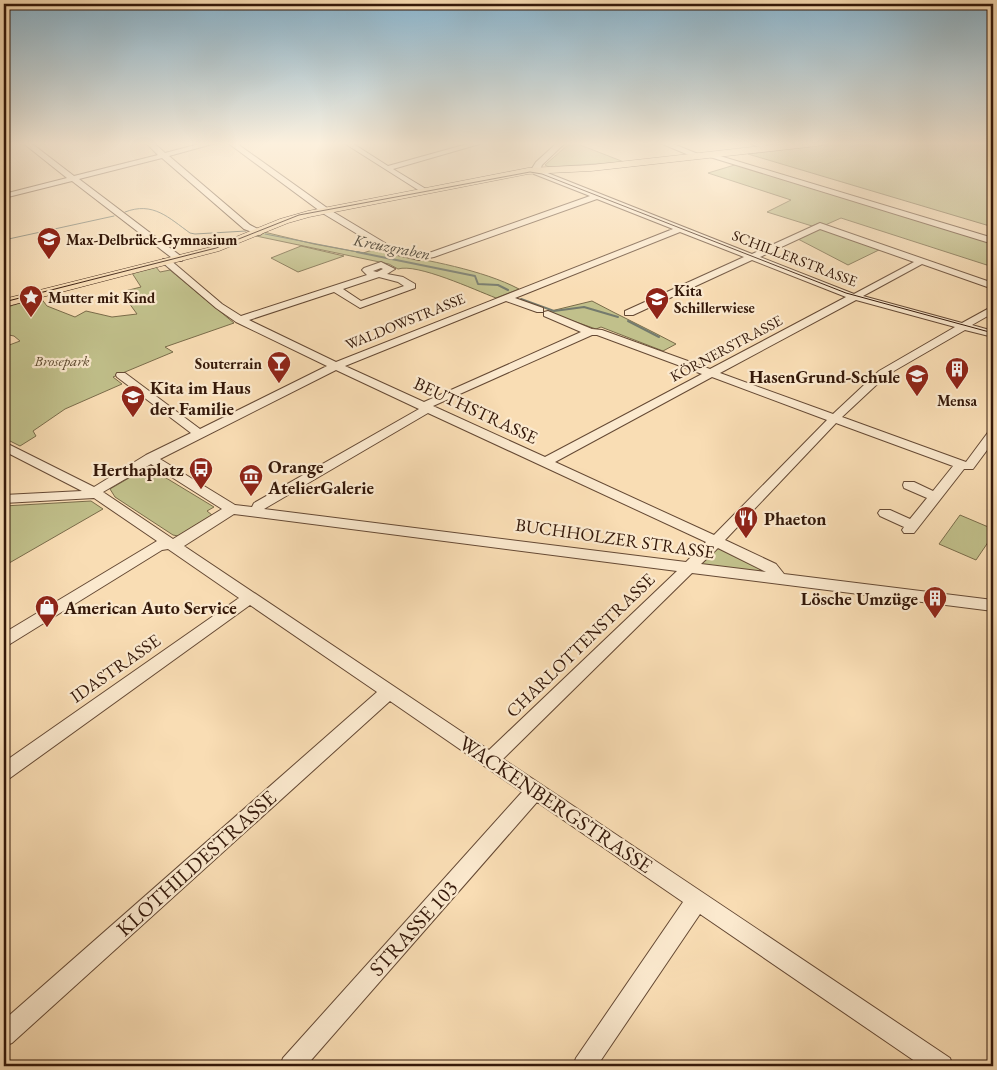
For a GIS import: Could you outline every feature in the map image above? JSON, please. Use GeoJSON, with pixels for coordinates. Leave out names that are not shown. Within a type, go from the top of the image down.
{"type":"FeatureCollection","features":[{"type":"Feature","properties":{"kind":"main road"},"geometry":{"type":"LineString","coordinates":[[4,303],[234,243],[291,218],[413,193]]}},
{"type":"Feature","properties":{"kind":"street"},"geometry":{"type":"LineString","coordinates":[[4,196],[16,193]]}},
{"type":"Feature","properties":{"kind":"street"},"geometry":{"type":"LineString","coordinates":[[91,193],[179,258]]}},
{"type":"Feature","properties":{"kind":"street"},"geometry":{"type":"LineString","coordinates":[[207,193],[247,227],[260,232]]}},
{"type":"Feature","properties":{"kind":"street"},"geometry":{"type":"LineString","coordinates":[[300,193],[324,210],[392,251],[423,257],[597,196]]}},
{"type":"Feature","properties":{"kind":"street","name":"SCHILLERSTRASSE"},"geometry":{"type":"LineString","coordinates":[[590,193],[854,297],[993,334]]}},
{"type":"Feature","properties":{"kind":"street"},"geometry":{"type":"LineString","coordinates":[[837,193],[993,241]]}},
{"type":"Feature","properties":{"kind":"street"},"geometry":{"type":"LineString","coordinates":[[629,313],[820,226],[993,286]]}},
{"type":"Feature","properties":{"kind":"street","name":"WALDOWSTRASSE"},"geometry":{"type":"LineString","coordinates":[[150,458],[336,366],[679,229]]}},
{"type":"Feature","properties":{"kind":"street","name":"KÖRNERSTRASSE"},"geometry":{"type":"LineString","coordinates":[[545,462],[922,261]]}},
{"type":"Feature","properties":{"kind":"street","name":"BEUTHSTRASSE"},"geometry":{"type":"LineString","coordinates":[[166,262],[216,304],[240,320],[716,541],[770,568],[777,573],[778,578]]}},
{"type":"Feature","properties":{"kind":"street"},"geometry":{"type":"LineString","coordinates":[[240,320],[334,288],[376,274],[400,279],[412,286],[360,305],[334,288]]}},
{"type":"Feature","properties":{"kind":"street"},"geometry":{"type":"LineString","coordinates":[[506,298],[590,332],[598,332],[964,466]]}},
{"type":"Feature","properties":{"kind":"street","name":"CHARLOTTENSTRASSE"},"geometry":{"type":"LineString","coordinates":[[491,760],[716,541],[835,418],[883,373],[993,309]]}},
{"type":"Feature","properties":{"kind":"street"},"geometry":{"type":"LineString","coordinates":[[256,511],[259,506],[423,412],[428,404],[590,332]]}},
{"type":"Feature","properties":{"kind":"street"},"geometry":{"type":"LineString","coordinates":[[121,375],[199,434]]}},
{"type":"Feature","properties":{"kind":"street"},"geometry":{"type":"LineString","coordinates":[[885,513],[911,528],[936,497],[993,434]]}},
{"type":"Feature","properties":{"kind":"street"},"geometry":{"type":"LineString","coordinates":[[4,446],[94,492],[169,544]]}},
{"type":"Feature","properties":{"kind":"street"},"geometry":{"type":"LineString","coordinates":[[4,499],[89,495],[150,458],[232,509],[180,542],[158,546],[4,640]]}},
{"type":"Feature","properties":{"kind":"street"},"geometry":{"type":"LineString","coordinates":[[909,485],[936,497]]}},
{"type":"Feature","properties":{"kind":"street","name":"BUCHHOLZER STRASSE"},"geometry":{"type":"LineString","coordinates":[[232,509],[993,606]]}},
{"type":"Feature","properties":{"kind":"street","name":"WACKENBERGSTRASSE"},"geometry":{"type":"LineString","coordinates":[[169,544],[942,1066]]}},
{"type":"Feature","properties":{"kind":"street","name":"IDASTRASSE"},"geometry":{"type":"LineString","coordinates":[[4,772],[250,598]]}},
{"type":"Feature","properties":{"kind":"street","name":"KLOTHILDESTRASSE"},"geometry":{"type":"LineString","coordinates":[[4,1035],[389,692]]}},
{"type":"Feature","properties":{"kind":"street","name":"STRASSE 103"},"geometry":{"type":"LineString","coordinates":[[292,1066],[334,1015],[443,897],[535,790]]}},
{"type":"Feature","properties":{"kind":"street"},"geometry":{"type":"LineString","coordinates":[[584,1066],[697,900]]}},
{"type":"Feature","properties":{"kind":"green space"},"geometry":{"type":"Polygon","coordinates":[[[769,193],[834,193],[993,241],[993,267],[841,218],[823,226],[817,224],[812,226],[767,212],[791,200],[769,193]]]}},
{"type":"Feature","properties":{"kind":"green space"},"geometry":{"type":"Polygon","coordinates":[[[879,193],[993,193],[993,227],[879,193]]]}},
{"type":"Feature","properties":{"kind":"green space"},"geometry":{"type":"Polygon","coordinates":[[[822,228],[883,248],[848,265],[798,239],[822,228]]]}},
{"type":"Feature","properties":{"kind":"green space"},"geometry":{"type":"Polygon","coordinates":[[[264,232],[363,253],[379,248],[387,253],[437,262],[472,271],[505,282],[519,289],[496,298],[432,273],[407,268],[398,269],[389,264],[256,236],[264,232]]]}},
{"type":"Feature","properties":{"kind":"green space"},"geometry":{"type":"Polygon","coordinates":[[[301,246],[344,256],[298,272],[271,258],[301,246]]]}},
{"type":"Feature","properties":{"kind":"green space","name":"Brosepark"},"geometry":{"type":"Polygon","coordinates":[[[156,267],[160,272],[170,270],[234,323],[165,347],[173,352],[113,377],[122,384],[65,409],[33,431],[36,436],[20,446],[4,438],[4,347],[20,341],[14,336],[4,334],[4,308],[40,297],[47,306],[75,317],[86,311],[112,317],[137,314],[121,292],[141,287],[132,273],[156,267]]]}},
{"type":"Feature","properties":{"kind":"green space"},"geometry":{"type":"Polygon","coordinates":[[[592,301],[676,344],[663,351],[601,327],[596,329],[547,312],[592,301]]]}},
{"type":"Feature","properties":{"kind":"green space"},"geometry":{"type":"Polygon","coordinates":[[[148,467],[214,507],[207,511],[212,515],[178,536],[173,535],[115,497],[110,489],[148,467]]]}},
{"type":"Feature","properties":{"kind":"green space"},"geometry":{"type":"Polygon","coordinates":[[[91,501],[103,509],[4,566],[4,506],[91,501]]]}},
{"type":"Feature","properties":{"kind":"green space"},"geometry":{"type":"Polygon","coordinates":[[[960,515],[993,529],[993,535],[976,560],[939,544],[960,515]]]}},
{"type":"Feature","properties":{"kind":"green space"},"geometry":{"type":"Polygon","coordinates":[[[717,547],[761,568],[758,572],[702,564],[717,547]]]}},
{"type":"Feature","properties":{"kind":"waterway","name":"Kreuzgraben"},"geometry":{"type":"LineString","coordinates":[[125,212],[135,209],[152,210],[168,217],[190,233],[195,234],[246,231]]}},
{"type":"Feature","properties":{"kind":"waterway","name":"Kreuzgraben"},"geometry":{"type":"LineString","coordinates":[[4,240],[114,216]]}},
{"type":"Feature","properties":{"kind":"waterway","name":"Kreuzgraben"},"geometry":{"type":"LineString","coordinates":[[265,234],[363,253]]}},
{"type":"Feature","properties":{"kind":"waterway","name":"Kreuzgraben"},"geometry":{"type":"LineString","coordinates":[[357,252],[475,276],[478,284],[498,285],[508,290]]}},
{"type":"Feature","properties":{"kind":"waterway","name":"Kreuzgraben"},"geometry":{"type":"LineString","coordinates":[[521,299],[554,311],[584,307],[618,317]]}},
{"type":"Feature","properties":{"kind":"waterway","name":"Kreuzgraben"},"geometry":{"type":"LineString","coordinates":[[628,321],[659,337]]}},
{"type":"Feature","properties":{"kind":"tram line"},"geometry":{"type":"LineString","coordinates":[[4,302],[216,248],[299,215],[418,193]]}},
{"type":"Feature","properties":{"kind":"tram line"},"geometry":{"type":"LineString","coordinates":[[590,193],[846,293],[993,333]]}},
{"type":"Feature","properties":{"kind":"place","name":"Max-Delbrück-Gymnasium"},"geometry":{"type":"Point","coordinates":[49,260]}},
{"type":"Feature","properties":{"kind":"place","name":"Mutter mit Kind"},"geometry":{"type":"Point","coordinates":[31,318]}},
{"type":"Feature","properties":{"kind":"place","name":"Kita Schillerwiese"},"geometry":{"type":"Point","coordinates":[657,320]}},
{"type":"Feature","properties":{"kind":"place","name":"Souterrain"},"geometry":{"type":"Point","coordinates":[279,384]}},
{"type":"Feature","properties":{"kind":"place","name":"Mensa"},"geometry":{"type":"Point","coordinates":[957,390]}},
{"type":"Feature","properties":{"kind":"place","name":"HasenGrund-Schule"},"geometry":{"type":"Point","coordinates":[917,397]}},
{"type":"Feature","properties":{"kind":"place","name":"Kita im Haus der Familie"},"geometry":{"type":"Point","coordinates":[133,418]}},
{"type":"Feature","properties":{"kind":"place","name":"Herthaplatz"},"geometry":{"type":"Point","coordinates":[201,490]}},
{"type":"Feature","properties":{"kind":"place","name":"Orange AtelierGalerie"},"geometry":{"type":"Point","coordinates":[251,497]}},
{"type":"Feature","properties":{"kind":"place","name":"Phaeton"},"geometry":{"type":"Point","coordinates":[746,539]}},
{"type":"Feature","properties":{"kind":"place","name":"Lösche Umzüge"},"geometry":{"type":"Point","coordinates":[935,619]}},
{"type":"Feature","properties":{"kind":"place","name":"American Auto Service"},"geometry":{"type":"Point","coordinates":[47,628]}}]}
